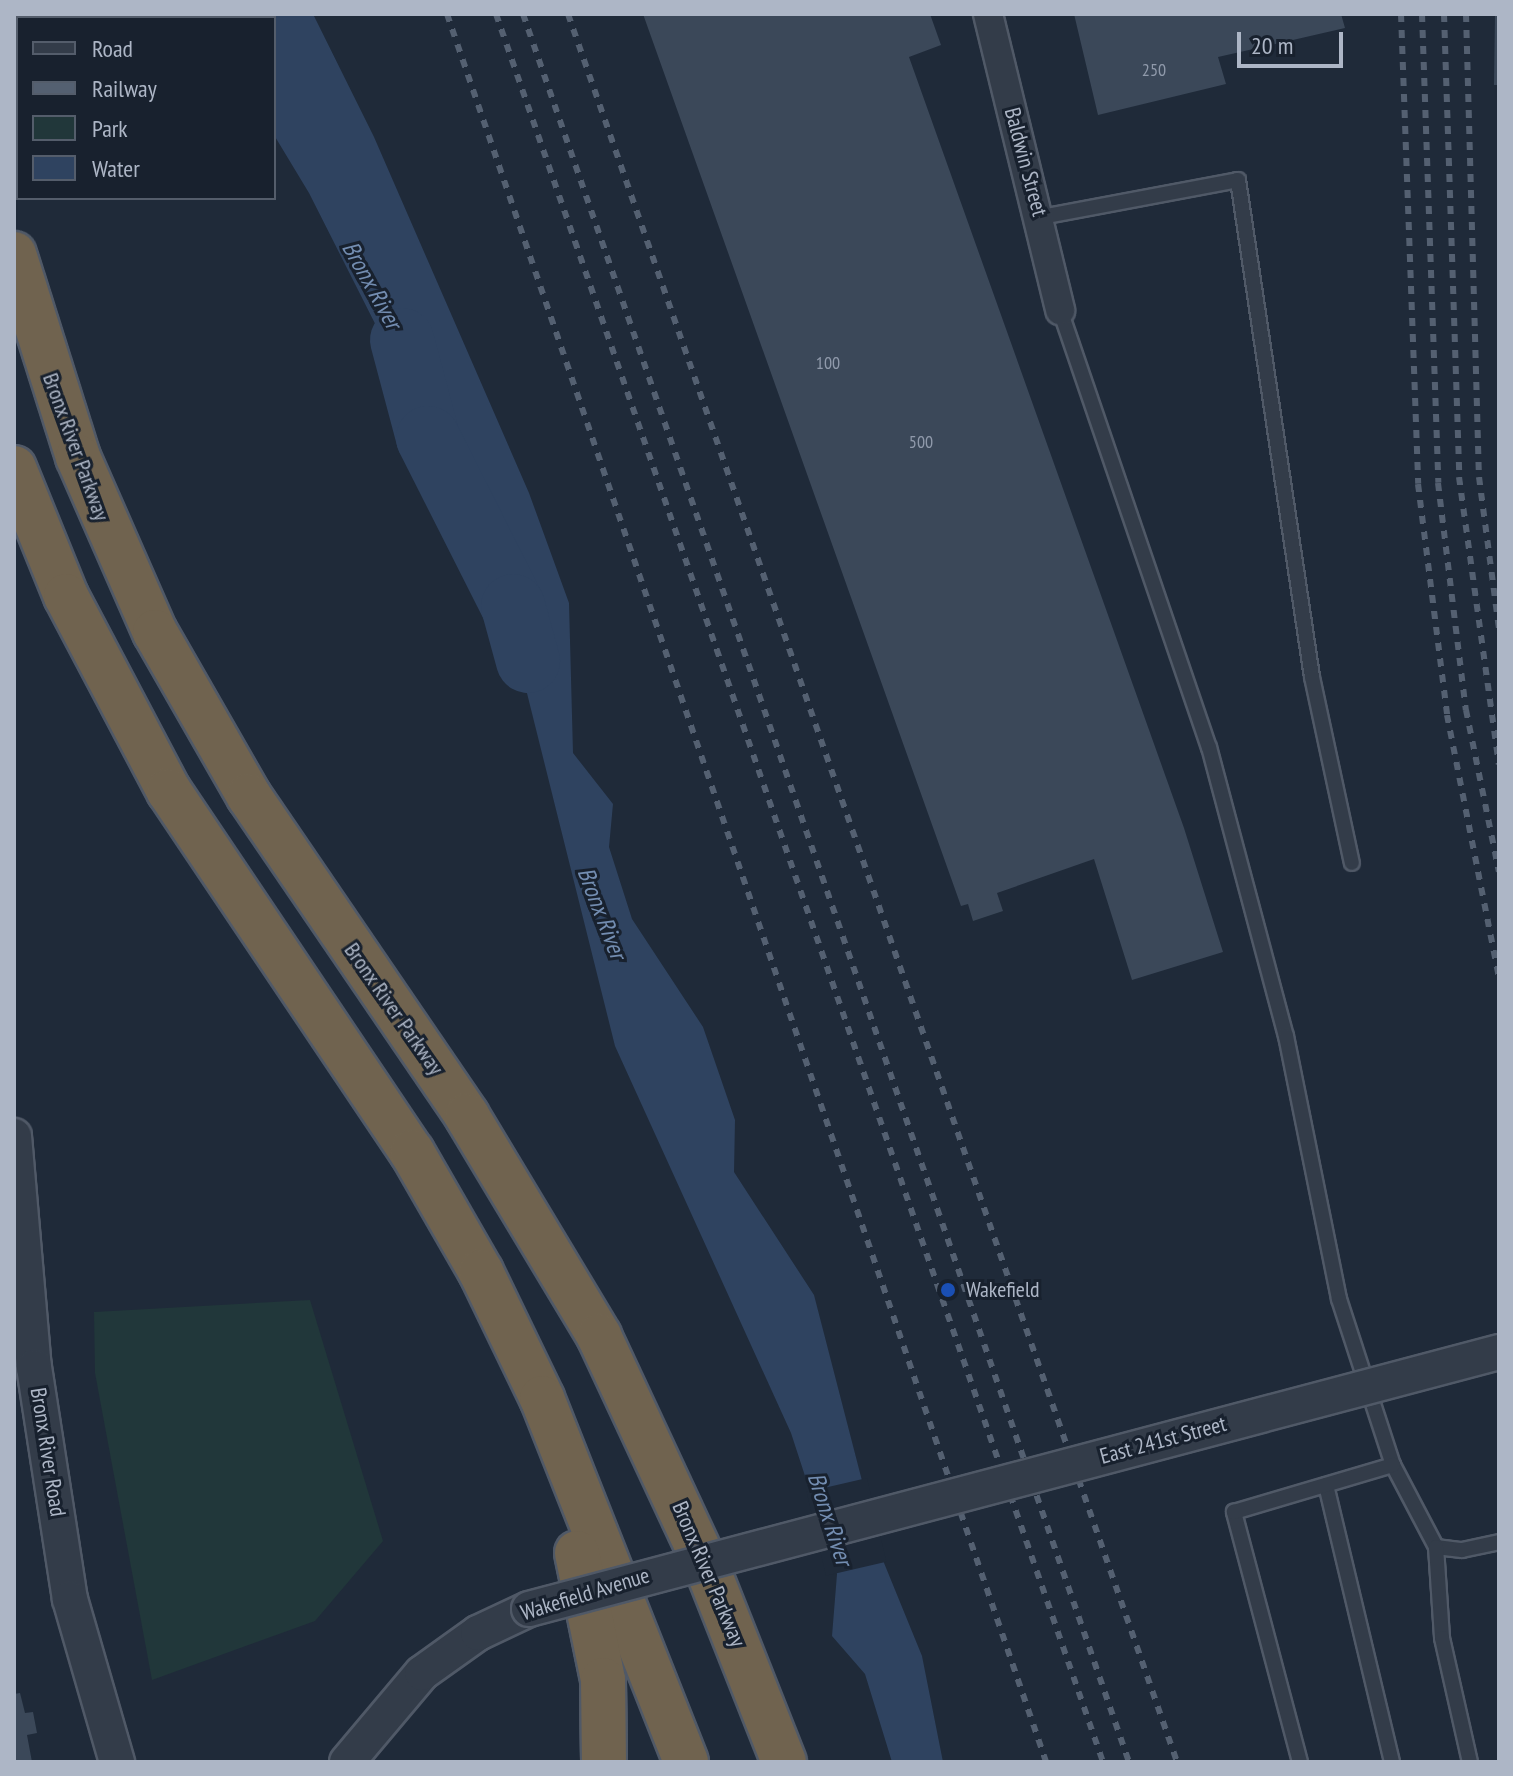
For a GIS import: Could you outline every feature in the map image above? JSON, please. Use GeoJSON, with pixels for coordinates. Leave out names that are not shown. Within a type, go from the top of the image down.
{"type":"FeatureCollection","features":[{"type":"Feature","properties":{"kind":"highway","name":"Bronx River Parkway"},"geometry":{"type":"LineString","coordinates":[[14,254],[78,457],[155,632],[249,796],[467,1116],[592,1325],[695,1541],[784,1762]]}},
{"type":"Feature","properties":{"kind":"highway"},"geometry":{"type":"LineString","coordinates":[[14,468],[66,596],[132,726],[204,846],[412,1152],[481,1272],[542,1398],[686,1762]]}},
{"type":"Feature","properties":{"kind":"highway"},"geometry":{"type":"LineString","coordinates":[[542,1398],[599,1654],[604,1762]]}},
{"type":"Feature","properties":{"kind":"street","name":"Baldwin Street"},"geometry":{"type":"LineString","coordinates":[[988,14],[1041,217],[1060,310]]}},
{"type":"Feature","properties":{"kind":"street","name":"Bronx River Road"},"geometry":{"type":"LineString","coordinates":[[14,1136],[34,1367],[70,1599],[117,1762]]}},
{"type":"Feature","properties":{"kind":"street","name":"East 241st Street"},"geometry":{"type":"LineString","coordinates":[[828,1527],[1499,1352]]}},
{"type":"Feature","properties":{"kind":"street","name":"Wakefield Avenue"},"geometry":{"type":"LineString","coordinates":[[347,1762],[370,1729],[449,1652],[529,1609],[828,1527]]}},
{"type":"Feature","properties":{"kind":"street"},"geometry":{"type":"LineString","coordinates":[[337,1762],[370,1729]]}},
{"type":"Feature","properties":{"kind":"lane"},"geometry":{"type":"LineString","coordinates":[[1041,217],[1238,180],[1312,677],[1352,863]]}},
{"type":"Feature","properties":{"kind":"lane"},"geometry":{"type":"LineString","coordinates":[[1060,310],[1209,747],[1286,1036],[1339,1299],[1393,1465],[1436,1547],[1442,1638],[1470,1762]]}},
{"type":"Feature","properties":{"kind":"lane"},"geometry":{"type":"LineString","coordinates":[[1300,1762],[1234,1512],[1393,1465]]}},
{"type":"Feature","properties":{"kind":"lane"},"geometry":{"type":"LineString","coordinates":[[1326,1485],[1392,1762]]}},
{"type":"Feature","properties":{"kind":"lane"},"geometry":{"type":"LineString","coordinates":[[1436,1547],[1462,1550],[1499,1542]]}},
{"type":"Feature","properties":{"kind":"green space"},"geometry":{"type":"Polygon","coordinates":[[[310,1300],[383,1541],[315,1621],[152,1680],[95,1373],[94,1312],[310,1300]]]}},
{"type":"Feature","properties":{"kind":"water"},"geometry":{"type":"Polygon","coordinates":[[[201,14],[313,14],[374,137],[529,493],[569,603],[573,753],[613,804],[609,847],[632,919],[703,1027],[735,1120],[734,1172],[814,1295],[882,1558],[922,1656],[943,1762],[892,1762],[865,1674],[832,1636],[837,1574],[791,1433],[615,1046],[493,557],[309,193],[276,138],[276,16],[201,14]]]}},
{"type":"Feature","properties":{"kind":"pier"},"geometry":{"type":"Polygon","coordinates":[[[867,1478],[886,1562],[826,1576],[807,1492],[867,1478]]]}},
{"type":"Feature","properties":{"kind":"building"},"geometry":{"type":"Polygon","coordinates":[[[643,14],[930,14],[941,45],[909,57],[1184,828],[1223,952],[1132,980],[1094,859],[997,893],[1003,911],[973,921],[968,904],[961,906],[643,14]]]}},
{"type":"Feature","properties":{"kind":"building"},"geometry":{"type":"Polygon","coordinates":[[[1074,14],[1341,14],[1345,28],[1218,57],[1226,84],[1098,115],[1074,14]]]}},
{"type":"Feature","properties":{"kind":"building"},"geometry":{"type":"Polygon","coordinates":[[[1495,14],[1499,14],[1499,85],[1494,85],[1495,14]]]}},
{"type":"Feature","properties":{"kind":"building"},"geometry":{"type":"Polygon","coordinates":[[[20,1693],[25,1713],[33,1712],[37,1733],[27,1735],[32,1762],[14,1762],[14,1694],[20,1693]]]}},
{"type":"Feature","properties":{"kind":"waterway","name":"Bronx River"},"geometry":{"type":"LineString","coordinates":[[402,340],[428,438],[513,606],[528,661]]}},
{"type":"Feature","properties":{"kind":"railway"},"geometry":{"type":"LineString","coordinates":[[447,14],[1046,1762]]}},
{"type":"Feature","properties":{"kind":"railway"},"geometry":{"type":"LineString","coordinates":[[496,14],[1103,1762]]}},
{"type":"Feature","properties":{"kind":"railway"},"geometry":{"type":"LineString","coordinates":[[523,14],[1129,1762]]}},
{"type":"Feature","properties":{"kind":"railway"},"geometry":{"type":"LineString","coordinates":[[568,14],[1177,1762]]}},
{"type":"Feature","properties":{"kind":"railway"},"geometry":{"type":"LineString","coordinates":[[1401,14],[1418,484],[1447,715],[1499,977]]}},
{"type":"Feature","properties":{"kind":"railway"},"geometry":{"type":"LineString","coordinates":[[1422,14],[1438,483],[1466,710],[1499,872]]}},
{"type":"Feature","properties":{"kind":"railway"},"geometry":{"type":"LineString","coordinates":[[1444,14],[1459,477],[1499,764]]}},
{"type":"Feature","properties":{"kind":"railway"},"geometry":{"type":"LineString","coordinates":[[1466,14],[1479,477],[1499,629]]}},
{"type":"Feature","properties":{"kind":"place","name":"Wakefield"},"geometry":{"type":"Point","coordinates":[948,1290]}}]}
